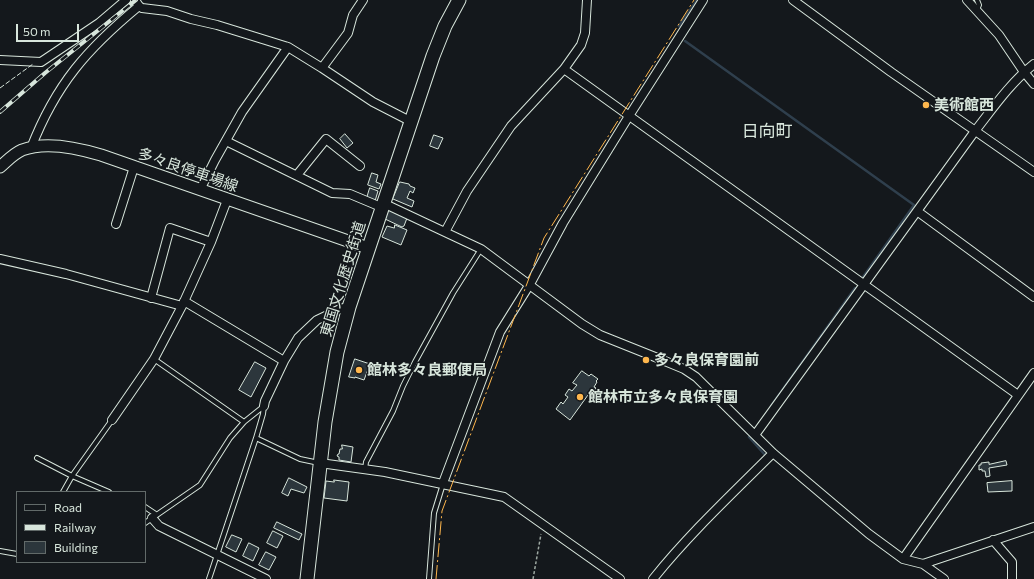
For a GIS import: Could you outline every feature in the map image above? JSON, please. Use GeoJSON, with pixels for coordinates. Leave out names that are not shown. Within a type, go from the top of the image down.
{"type":"FeatureCollection","features":[{"type":"Feature","properties":{"kind":"highway","name":"東国文化歴史街道"},"geometry":{"type":"LineString","coordinates":[[307,579],[320,463],[337,352],[349,307],[410,121],[437,44],[459,0]]}},
{"type":"Feature","properties":{"kind":"main road","name":"多々良停車場線"},"geometry":{"type":"LineString","coordinates":[[0,167],[19,152],[31,148],[55,146],[76,148],[101,155],[368,248]]}},
{"type":"Feature","properties":{"kind":"street"},"geometry":{"type":"LineString","coordinates":[[0,60],[41,62],[99,23],[126,0]]}},
{"type":"Feature","properties":{"kind":"street"},"geometry":{"type":"LineString","coordinates":[[322,68],[348,33],[353,15],[363,0]]}},
{"type":"Feature","properties":{"kind":"street"},"geometry":{"type":"LineString","coordinates":[[445,232],[467,191],[511,126],[564,69],[581,45],[584,33],[587,0]]}},
{"type":"Feature","properties":{"kind":"street"},"geometry":{"type":"LineString","coordinates":[[443,483],[500,332],[530,284],[563,222],[704,0]]}},
{"type":"Feature","properties":{"kind":"street"},"geometry":{"type":"LineString","coordinates":[[793,0],[891,72],[1034,172]]}},
{"type":"Feature","properties":{"kind":"street"},"geometry":{"type":"LineString","coordinates":[[967,0],[1030,68],[1034,84]]}},
{"type":"Feature","properties":{"kind":"street"},"geometry":{"type":"LineString","coordinates":[[31,148],[50,104],[77,66],[137,3],[142,8],[167,11],[288,47],[373,102],[410,121]]}},
{"type":"Feature","properties":{"kind":"street"},"geometry":{"type":"LineString","coordinates":[[200,190],[242,112],[288,47]]}},
{"type":"Feature","properties":{"kind":"street"},"geometry":{"type":"LineString","coordinates":[[755,435],[975,131],[1030,68]]}},
{"type":"Feature","properties":{"kind":"street"},"geometry":{"type":"LineString","coordinates":[[564,69],[1018,395]]}},
{"type":"Feature","properties":{"kind":"street"},"geometry":{"type":"LineString","coordinates":[[297,175],[326,139],[360,166]]}},
{"type":"Feature","properties":{"kind":"street"},"geometry":{"type":"LineString","coordinates":[[226,141],[332,193],[350,194],[382,205],[481,249],[582,324],[600,335],[666,362],[696,377],[773,453],[869,534],[903,559],[923,564],[944,579]]}},
{"type":"Feature","properties":{"kind":"street"},"geometry":{"type":"LineString","coordinates":[[116,224],[134,167]]}},
{"type":"Feature","properties":{"kind":"street"},"geometry":{"type":"LineString","coordinates":[[112,420],[154,359],[183,304],[211,242],[227,200]]}},
{"type":"Feature","properties":{"kind":"street"},"geometry":{"type":"LineString","coordinates":[[917,211],[1034,297]]}},
{"type":"Feature","properties":{"kind":"street"},"geometry":{"type":"LineString","coordinates":[[151,298],[170,228],[211,242]]}},
{"type":"Feature","properties":{"kind":"street"},"geometry":{"type":"LineString","coordinates":[[0,259],[66,274],[151,298],[183,304],[284,361]]}},
{"type":"Feature","properties":{"kind":"street"},"geometry":{"type":"LineString","coordinates":[[264,406],[284,361],[298,338],[317,320],[340,309],[349,307]]}},
{"type":"Feature","properties":{"kind":"street"},"geometry":{"type":"LineString","coordinates":[[903,559],[1034,373]]}},
{"type":"Feature","properties":{"kind":"street"},"geometry":{"type":"LineString","coordinates":[[653,579],[664,564],[773,453]]}},
{"type":"Feature","properties":{"kind":"street"},"geometry":{"type":"LineString","coordinates":[[320,463],[443,483],[504,497],[620,579]]}},
{"type":"Feature","properties":{"kind":"street"},"geometry":{"type":"LineString","coordinates":[[154,517],[159,526],[266,579]]}},
{"type":"Feature","properties":{"kind":"street"},"geometry":{"type":"LineString","coordinates":[[923,564],[1034,527]]}},
{"type":"Feature","properties":{"kind":"street"},"geometry":{"type":"LineString","coordinates":[[993,540],[1012,562],[1012,579]]}},
{"type":"Feature","properties":{"kind":"lane"},"geometry":{"type":"LineString","coordinates":[[977,0],[979,5],[977,10]]}},
{"type":"Feature","properties":{"kind":"lane"},"geometry":{"type":"LineString","coordinates":[[364,469],[366,462],[393,411],[415,362],[453,293],[481,249]]}},
{"type":"Feature","properties":{"kind":"lane"},"geometry":{"type":"LineString","coordinates":[[154,359],[244,422]]}},
{"type":"Feature","properties":{"kind":"lane"},"geometry":{"type":"LineString","coordinates":[[146,522],[200,485],[230,438],[244,422],[264,406]]}},
{"type":"Feature","properties":{"kind":"lane"},"geometry":{"type":"LineString","coordinates":[[209,579],[264,414],[264,406]]}},
{"type":"Feature","properties":{"kind":"lane"},"geometry":{"type":"LineString","coordinates":[[64,491],[72,476],[112,420]]}},
{"type":"Feature","properties":{"kind":"lane"},"geometry":{"type":"LineString","coordinates":[[256,438],[300,459],[320,463]]}},
{"type":"Feature","properties":{"kind":"lane"},"geometry":{"type":"LineString","coordinates":[[37,458],[72,476],[107,491]]}},
{"type":"Feature","properties":{"kind":"lane"},"geometry":{"type":"LineString","coordinates":[[428,579],[434,513],[443,483]]}},
{"type":"Feature","properties":{"kind":"lane"},"geometry":{"type":"LineString","coordinates":[[146,508],[154,517]]}},
{"type":"Feature","properties":{"kind":"lane"},"geometry":{"type":"LineString","coordinates":[[0,551],[16,554]]}},
{"type":"Feature","properties":{"kind":"path"},"geometry":{"type":"LineString","coordinates":[[533,579],[543,524]]}},
{"type":"Feature","properties":{"kind":"building"},"geometry":{"type":"Polygon","coordinates":[[[345,134],[353,143],[347,148],[340,139],[345,134]]]}},
{"type":"Feature","properties":{"kind":"building"},"geometry":{"type":"Polygon","coordinates":[[[434,135],[443,138],[438,149],[430,146],[434,135]]]}},
{"type":"Feature","properties":{"kind":"building"},"geometry":{"type":"Polygon","coordinates":[[[372,173],[378,175],[376,182],[381,184],[379,189],[368,185],[372,173]]]}},
{"type":"Feature","properties":{"kind":"building"},"geometry":{"type":"Polygon","coordinates":[[[400,182],[409,184],[415,188],[413,193],[410,191],[407,198],[414,201],[412,207],[393,199],[400,182]]]}},
{"type":"Feature","properties":{"kind":"building"},"geometry":{"type":"Polygon","coordinates":[[[370,188],[378,191],[375,201],[367,198],[370,188]]]}},
{"type":"Feature","properties":{"kind":"building"},"geometry":{"type":"Polygon","coordinates":[[[389,209],[407,218],[404,226],[402,227],[385,219],[389,209]]]}},
{"type":"Feature","properties":{"kind":"building"},"geometry":{"type":"Polygon","coordinates":[[[395,225],[407,230],[401,245],[382,237],[387,226],[394,228],[395,225]]]}},
{"type":"Feature","properties":{"kind":"building"},"geometry":{"type":"Polygon","coordinates":[[[355,359],[370,364],[364,380],[349,377],[355,359]]]}},
{"type":"Feature","properties":{"kind":"building"},"geometry":{"type":"Polygon","coordinates":[[[255,362],[266,368],[251,397],[239,390],[255,362]]]}},
{"type":"Feature","properties":{"kind":"building"},"geometry":{"type":"Polygon","coordinates":[[[582,371],[589,376],[591,374],[598,379],[594,387],[596,388],[590,396],[588,395],[570,420],[556,409],[561,402],[563,404],[568,397],[565,395],[569,389],[572,391],[577,385],[573,383],[582,371]]]}},
{"type":"Feature","properties":{"kind":"building"},"geometry":{"type":"Polygon","coordinates":[[[342,445],[353,447],[351,462],[339,460],[339,457],[337,456],[340,449],[342,449],[342,445]]]}},
{"type":"Feature","properties":{"kind":"building"},"geometry":{"type":"Polygon","coordinates":[[[1006,461],[1007,465],[989,468],[990,476],[986,477],[985,471],[982,471],[982,469],[979,470],[979,465],[981,465],[981,463],[989,462],[989,464],[1006,461]]]}},
{"type":"Feature","properties":{"kind":"building"},"geometry":{"type":"Polygon","coordinates":[[[289,478],[307,487],[304,493],[291,489],[288,496],[282,493],[289,478]]]}},
{"type":"Feature","properties":{"kind":"building"},"geometry":{"type":"Polygon","coordinates":[[[334,480],[349,482],[347,501],[324,498],[326,481],[334,482],[334,480]]]}},
{"type":"Feature","properties":{"kind":"building"},"geometry":{"type":"Polygon","coordinates":[[[1012,481],[1012,491],[988,492],[987,483],[1012,481]]]}},
{"type":"Feature","properties":{"kind":"building"},"geometry":{"type":"Polygon","coordinates":[[[277,522],[302,534],[299,540],[274,528],[277,522]]]}},
{"type":"Feature","properties":{"kind":"building"},"geometry":{"type":"Polygon","coordinates":[[[273,531],[283,536],[277,548],[267,543],[273,531]]]}},
{"type":"Feature","properties":{"kind":"building"},"geometry":{"type":"Polygon","coordinates":[[[232,535],[242,539],[236,552],[226,547],[232,535]]]}},
{"type":"Feature","properties":{"kind":"building"},"geometry":{"type":"Polygon","coordinates":[[[249,543],[259,548],[253,561],[243,556],[249,543]]]}},
{"type":"Feature","properties":{"kind":"building"},"geometry":{"type":"Polygon","coordinates":[[[266,552],[276,557],[269,570],[259,565],[266,552]]]}},
{"type":"Feature","properties":{"kind":"waterway"},"geometry":{"type":"LineString","coordinates":[[679,26],[697,0]]}},
{"type":"Feature","properties":{"kind":"waterway"},"geometry":{"type":"LineString","coordinates":[[685,41],[914,205],[863,277]]}},
{"type":"Feature","properties":{"kind":"waterway"},"geometry":{"type":"LineString","coordinates":[[771,406],[855,288]]}},
{"type":"Feature","properties":{"kind":"waterway"},"geometry":{"type":"LineString","coordinates":[[749,437],[765,455]]}},
{"type":"Feature","properties":{"kind":"railway"},"geometry":{"type":"LineString","coordinates":[[0,112],[45,73],[136,0]]}},
{"type":"Feature","properties":{"kind":"fence"},"geometry":{"type":"LineString","coordinates":[[0,88],[33,64]]}},
{"type":"Feature","properties":{"kind":"power"},"geometry":{"type":"LineString","coordinates":[[436,579],[442,511],[544,238],[694,0]]}},
{"type":"Feature","properties":{"kind":"place","name":"美術館西"},"geometry":{"type":"Point","coordinates":[926,105]}},
{"type":"Feature","properties":{"kind":"place","name":"多々良保育園前"},"geometry":{"type":"Point","coordinates":[646,360]}},
{"type":"Feature","properties":{"kind":"place","name":"館林多々良郵便局"},"geometry":{"type":"Point","coordinates":[359,370]}},
{"type":"Feature","properties":{"kind":"place","name":"館林市立多々良保育園"},"geometry":{"type":"Point","coordinates":[580,397]}},
{"type":"Feature","properties":{"kind":"district","name":"日向町"},"geometry":{"type":"Point","coordinates":[767,131]}}]}
